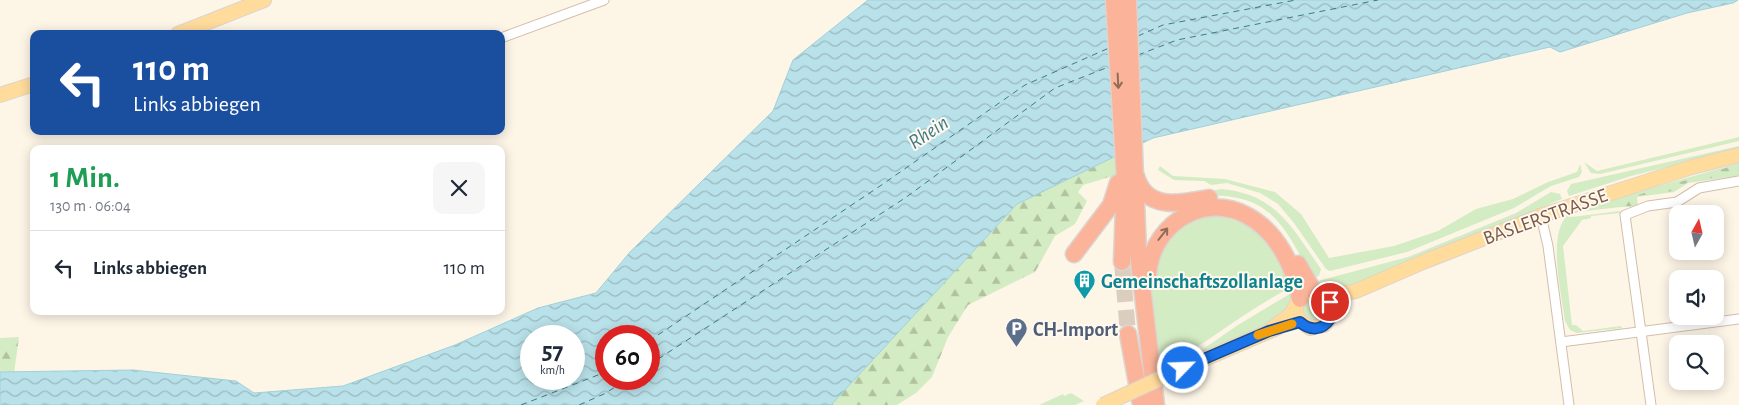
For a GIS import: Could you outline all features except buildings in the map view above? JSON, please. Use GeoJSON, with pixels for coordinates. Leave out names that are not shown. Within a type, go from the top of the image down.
{"type":"FeatureCollection","features":[{"type":"Feature","properties":{"kind":"highway"},"geometry":{"type":"LineString","coordinates":[[1114,0],[1123,31],[1126,178],[1122,262]]}},
{"type":"Feature","properties":{"kind":"highway"},"geometry":{"type":"LineString","coordinates":[[1128,0],[1123,31],[1122,146],[1138,253],[1156,405]]}},
{"type":"Feature","properties":{"kind":"highway"},"geometry":{"type":"LineString","coordinates":[[1074,254],[1111,205],[1126,178]]}},
{"type":"Feature","properties":{"kind":"highway"},"geometry":{"type":"LineString","coordinates":[[1126,178],[1159,202],[1183,203],[1222,198],[1234,200],[1267,218],[1285,239],[1305,279],[1309,299]]}},
{"type":"Feature","properties":{"kind":"highway"},"geometry":{"type":"LineString","coordinates":[[1151,366],[1150,258],[1162,234],[1186,216],[1195,212],[1225,209],[1246,215],[1255,221],[1281,248],[1309,299]]}},
{"type":"Feature","properties":{"kind":"highway"},"geometry":{"type":"LineString","coordinates":[[1128,334],[1141,405]]}},
{"type":"Feature","properties":{"kind":"main road"},"geometry":{"type":"LineString","coordinates":[[188,30],[264,0]]}},
{"type":"Feature","properties":{"kind":"main road"},"geometry":{"type":"LineString","coordinates":[[0,95],[30,85]]}},
{"type":"Feature","properties":{"kind":"main road","name":"BASLERSTRASSE"},"geometry":{"type":"LineString","coordinates":[[1269,331],[1309,299],[1356,291],[1423,262],[1541,216],[1692,167],[1739,155]]}},
{"type":"Feature","properties":{"kind":"main road","name":"BASLERSTRASSE"},"geometry":{"type":"LineString","coordinates":[[1331,313],[1356,291]]}},
{"type":"Feature","properties":{"kind":"main road"},"geometry":{"type":"LineString","coordinates":[[1309,299],[1330,302],[1331,313],[1327,322],[1320,327],[1310,328],[1300,322],[1309,299]]}},
{"type":"Feature","properties":{"kind":"main road","name":"BASLERSTRASSE"},"geometry":{"type":"LineString","coordinates":[[1103,405],[1269,331],[1300,322]]}},
{"type":"Feature","properties":{"kind":"street"},"geometry":{"type":"LineString","coordinates":[[505,37],[604,0]]}},
{"type":"Feature","properties":{"kind":"street"},"geometry":{"type":"LineString","coordinates":[[1651,405],[1625,215],[1648,206],[1677,202],[1699,188],[1739,181]]}},
{"type":"Feature","properties":{"kind":"street"},"geometry":{"type":"LineString","coordinates":[[1541,216],[1548,246],[1569,405]]}},
{"type":"Feature","properties":{"kind":"street"},"geometry":{"type":"LineString","coordinates":[[1562,342],[1739,319]]}},
{"type":"Feature","properties":{"kind":"green space"},"geometry":{"type":"Polygon","coordinates":[[[1739,137],[1739,141],[1600,174],[1591,173],[1584,162],[1597,171],[1739,137]]]}},
{"type":"Feature","properties":{"kind":"green space"},"geometry":{"type":"Polygon","coordinates":[[[1739,146],[1739,149],[1631,176],[1569,196],[1567,191],[1571,184],[1739,146]]]}},
{"type":"Feature","properties":{"kind":"green space"},"geometry":{"type":"Polygon","coordinates":[[[1117,155],[1116,175],[1083,185],[1078,192],[1087,201],[1075,224],[1055,236],[1035,272],[968,305],[948,337],[932,377],[916,393],[897,405],[831,405],[1017,204],[1117,155]]]}},
{"type":"Feature","properties":{"kind":"green space"},"geometry":{"type":"Polygon","coordinates":[[[1739,163],[1739,175],[1737,176],[1688,183],[1674,192],[1637,197],[1638,207],[1577,212],[1627,195],[1739,163]]]}},
{"type":"Feature","properties":{"kind":"green space"},"geometry":{"type":"Polygon","coordinates":[[[1580,164],[1582,172],[1579,177],[1551,186],[1514,208],[1407,252],[1330,271],[1326,269],[1294,223],[1278,204],[1260,193],[1227,183],[1211,185],[1204,181],[1174,180],[1158,170],[1160,166],[1173,176],[1225,179],[1275,192],[1301,214],[1329,258],[1394,246],[1438,231],[1476,209],[1513,199],[1548,182],[1577,172],[1580,164]]]}},
{"type":"Feature","properties":{"kind":"green space"},"geometry":{"type":"Polygon","coordinates":[[[1739,164],[1739,172],[1736,174],[1688,182],[1673,191],[1636,196],[1633,206],[1602,206],[1739,164]]]}},
{"type":"Feature","properties":{"kind":"green space"},"geometry":{"type":"Polygon","coordinates":[[[1221,189],[1240,192],[1270,206],[1301,240],[1321,269],[1319,276],[1312,278],[1287,234],[1275,218],[1262,208],[1247,200],[1228,196],[1176,197],[1221,189]]]}},
{"type":"Feature","properties":{"kind":"green space"},"geometry":{"type":"Polygon","coordinates":[[[1551,192],[1560,194],[1562,199],[1350,288],[1329,293],[1314,282],[1408,257],[1516,213],[1551,192]]]}},
{"type":"Feature","properties":{"kind":"green space"},"geometry":{"type":"Polygon","coordinates":[[[1620,211],[1620,213],[1591,216],[1591,218],[1582,220],[1563,246],[1572,325],[1576,325],[1583,331],[1621,326],[1622,328],[1577,333],[1570,330],[1565,321],[1559,280],[1557,249],[1558,235],[1562,223],[1569,214],[1572,217],[1620,211]]]}},
{"type":"Feature","properties":{"kind":"green space"},"geometry":{"type":"Polygon","coordinates":[[[1208,215],[1239,221],[1262,236],[1279,258],[1292,287],[1159,368],[1152,298],[1153,277],[1158,257],[1167,240],[1184,226],[1208,215]]]}},
{"type":"Feature","properties":{"kind":"green space"},"geometry":{"type":"Polygon","coordinates":[[[1293,292],[1288,308],[1272,323],[1186,361],[1238,325],[1293,292]]]}},
{"type":"Feature","properties":{"kind":"green space"},"geometry":{"type":"Polygon","coordinates":[[[1309,300],[1317,300],[1323,306],[1323,314],[1317,320],[1309,320],[1303,314],[1303,306],[1309,300]]]}},
{"type":"Feature","properties":{"kind":"green space"},"geometry":{"type":"Polygon","coordinates":[[[19,337],[14,373],[0,372],[0,338],[19,337]]]}},
{"type":"Feature","properties":{"kind":"green space"},"geometry":{"type":"Polygon","coordinates":[[[1071,393],[1084,401],[1075,405],[1039,405],[1063,394],[1064,396],[1071,393]]]}},
{"type":"Feature","properties":{"kind":"water","name":"Rhein"},"geometry":{"type":"Polygon","coordinates":[[[868,0],[1738,0],[1733,3],[1687,13],[1560,52],[1550,47],[1153,138],[1017,204],[831,405],[0,405],[0,372],[133,370],[236,381],[254,393],[343,386],[455,345],[538,308],[596,293],[630,252],[773,111],[793,60],[868,0]]]}},
{"type":"Feature","properties":{"kind":"ferry route"},"geometry":{"type":"LineString","coordinates":[[1138,36],[1163,25],[1296,0]]}},
{"type":"Feature","properties":{"kind":"ferry route"},"geometry":{"type":"LineString","coordinates":[[1138,55],[1177,40],[1378,0]]}},
{"type":"Feature","properties":{"kind":"ferry route"},"geometry":{"type":"LineString","coordinates":[[660,334],[883,184],[1025,85],[1109,48]]}},
{"type":"Feature","properties":{"kind":"ferry route"},"geometry":{"type":"LineString","coordinates":[[660,358],[905,198],[1055,88],[1111,66]]}},
{"type":"Feature","properties":{"kind":"ferry route"},"geometry":{"type":"LineString","coordinates":[[521,405],[595,376]]}},
{"type":"Feature","properties":{"kind":"ferry route"},"geometry":{"type":"LineString","coordinates":[[579,405],[610,390]]}},
{"type":"Feature","properties":{"kind":"tunnel"},"geometry":{"type":"LineString","coordinates":[[1122,262],[1128,334]]}},
{"type":"Feature","properties":{"kind":"slow traffic"},"geometry":{"type":"LineString","coordinates":[[1258,335],[1292,324]]}},
{"type":"Feature","properties":{"kind":"place","name":"Gemeinschaftszollanlage"},"geometry":{"type":"Point","coordinates":[1085,300]}},
{"type":"Feature","properties":{"kind":"place","name":"CH-Import"},"geometry":{"type":"Point","coordinates":[1017,348]}},
{"type":"Feature","properties":{"kind":"route"},"geometry":{"type":"LineString","coordinates":[[1183,368],[1269,331],[1300,322],[1310,328],[1320,327],[1330,319],[1330,302]]}}]}
